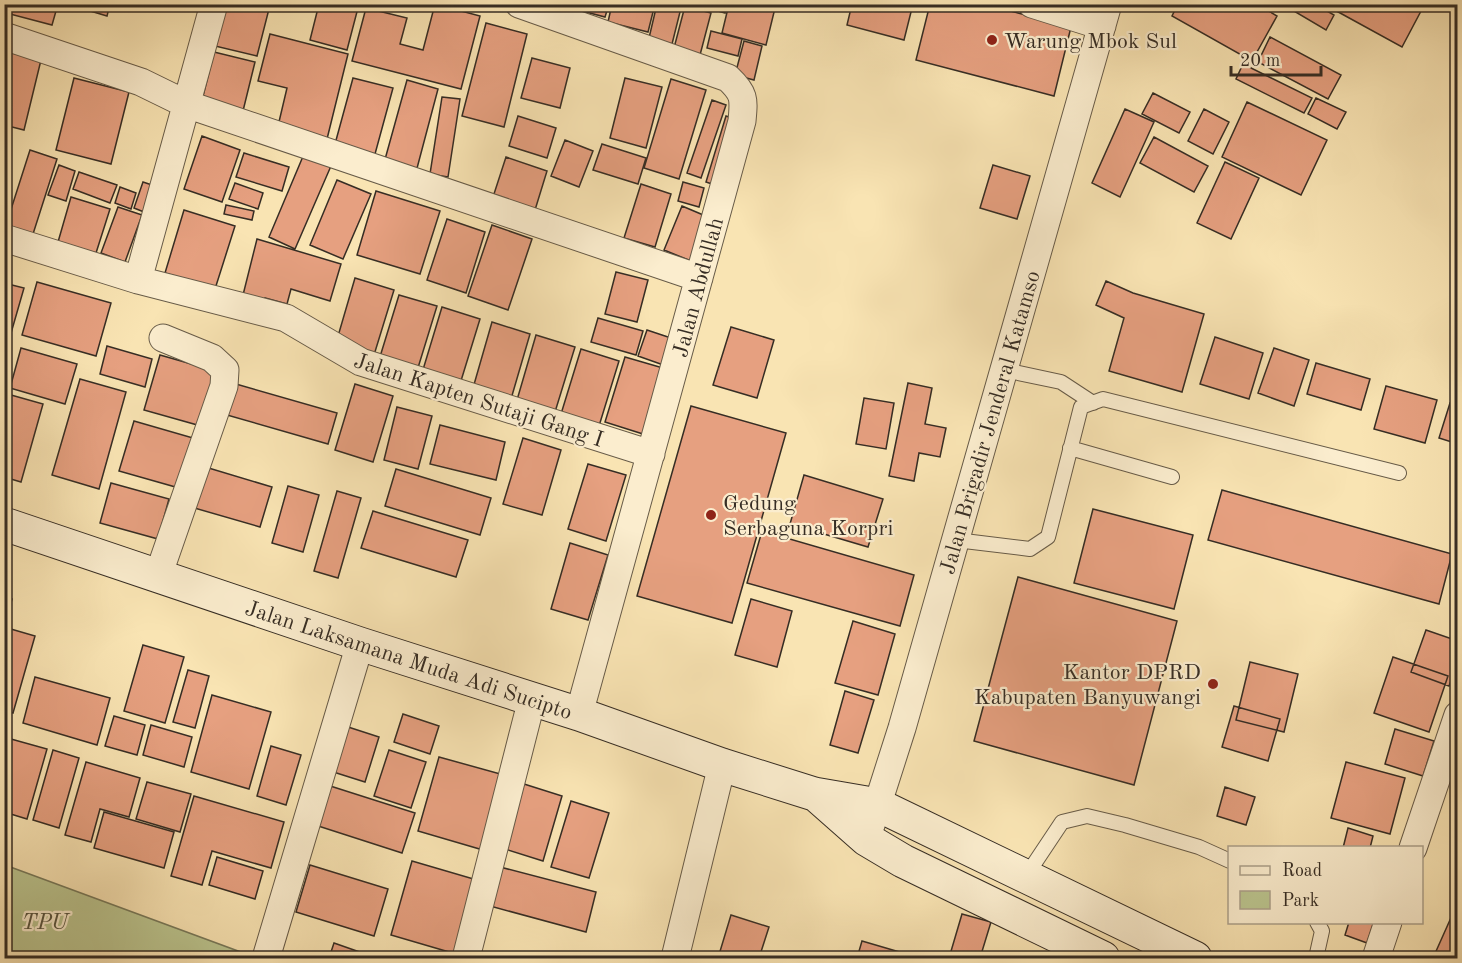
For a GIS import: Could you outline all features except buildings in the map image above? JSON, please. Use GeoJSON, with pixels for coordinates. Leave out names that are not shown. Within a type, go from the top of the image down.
{"type":"FeatureCollection","features":[{"type":"Feature","properties":{"kind":"main road","name":"Jalan Laksamana Muda Adi Sucipto"},"geometry":{"type":"LineString","coordinates":[[4,524],[360,644],[579,714],[722,765],[814,794],[878,805],[1195,958]]}},
{"type":"Feature","properties":{"kind":"main road","name":"Jalan Laksamana Muda Adi Sucipto"},"geometry":{"type":"LineString","coordinates":[[814,794],[866,839],[903,861],[1103,958]]}},
{"type":"Feature","properties":{"kind":"street"},"geometry":{"type":"LineString","coordinates":[[138,280],[214,4]]}},
{"type":"Feature","properties":{"kind":"street","name":"Jalan Abdullah"},"geometry":{"type":"LineString","coordinates":[[519,4],[728,78],[741,90],[742,121],[579,714]]}},
{"type":"Feature","properties":{"kind":"street"},"geometry":{"type":"LineString","coordinates":[[1032,4],[1105,15]]}},
{"type":"Feature","properties":{"kind":"street","name":"Jalan Brigadir Jenderal Katamso"},"geometry":{"type":"LineString","coordinates":[[866,839],[956,540],[1105,15]]}},
{"type":"Feature","properties":{"kind":"street"},"geometry":{"type":"LineString","coordinates":[[4,36],[141,82],[186,104],[699,278]]}},
{"type":"Feature","properties":{"kind":"street","name":"Jalan Kapten Sutaji Gang I"},"geometry":{"type":"LineString","coordinates":[[4,238],[138,280],[286,318],[361,362],[651,454]]}},
{"type":"Feature","properties":{"kind":"street"},"geometry":{"type":"LineString","coordinates":[[158,576],[224,386],[225,370],[212,358],[163,338]]}},
{"type":"Feature","properties":{"kind":"street"},"geometry":{"type":"LineString","coordinates":[[266,958],[360,644]]}},
{"type":"Feature","properties":{"kind":"street"},"geometry":{"type":"LineString","coordinates":[[466,958],[532,699]]}},
{"type":"Feature","properties":{"kind":"street"},"geometry":{"type":"LineString","coordinates":[[1414,846],[1458,715]]}},
{"type":"Feature","properties":{"kind":"street"},"geometry":{"type":"LineString","coordinates":[[675,958],[722,765]]}},
{"type":"Feature","properties":{"kind":"street"},"geometry":{"type":"LineString","coordinates":[[1376,958],[1387,924]]}},
{"type":"Feature","properties":{"kind":"lane"},"geometry":{"type":"LineString","coordinates":[[1004,370],[1061,382],[1093,403]]}},
{"type":"Feature","properties":{"kind":"lane"},"geometry":{"type":"LineString","coordinates":[[956,540],[1030,549],[1048,537],[1081,407],[1103,399],[1399,473]]}},
{"type":"Feature","properties":{"kind":"lane"},"geometry":{"type":"LineString","coordinates":[[1070,448],[1172,477]]}},
{"type":"Feature","properties":{"kind":"lane"},"geometry":{"type":"LineString","coordinates":[[1026,876],[1062,822],[1087,816],[1199,847],[1228,860]]}},
{"type":"Feature","properties":{"kind":"lane"},"geometry":{"type":"LineString","coordinates":[[1316,958],[1322,931],[1318,924]]}},
{"type":"Feature","properties":{"kind":"green space","name":"TPU"},"geometry":{"type":"Polygon","coordinates":[[[5,865],[257,958],[5,958],[5,865]]]}},
{"type":"Feature","properties":{"kind":"place","name":"Warung Mbok Sul"},"geometry":{"type":"Point","coordinates":[992,40]}},
{"type":"Feature","properties":{"kind":"place","name":"Gedung Serbaguna Korpri"},"geometry":{"type":"Point","coordinates":[711,515]}},
{"type":"Feature","properties":{"kind":"place","name":"Kantor DPRD Kabupaten Banyuwangi"},"geometry":{"type":"Point","coordinates":[1213,684]}}]}
